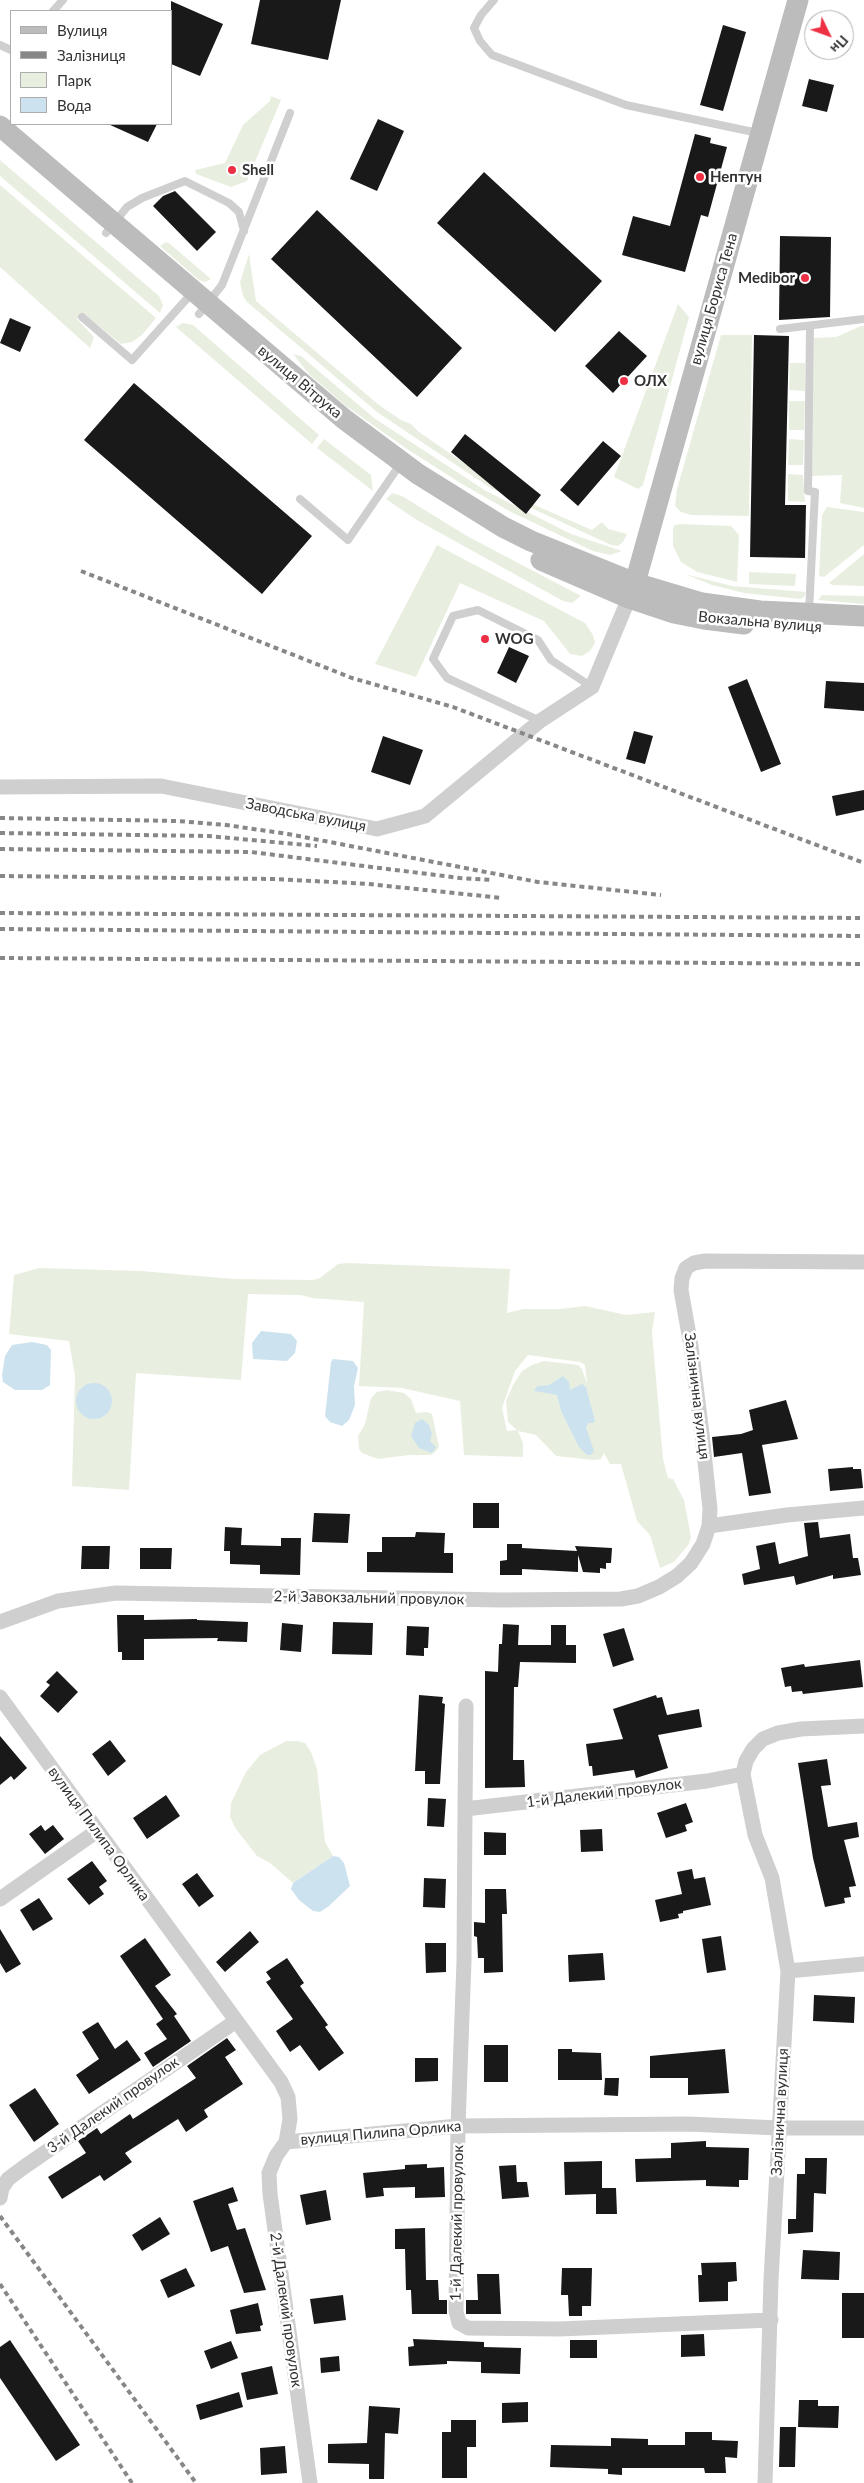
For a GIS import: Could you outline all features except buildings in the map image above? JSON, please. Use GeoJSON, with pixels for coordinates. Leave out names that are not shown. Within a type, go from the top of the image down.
{"type":"FeatureCollection","features":[{"type":"Feature","properties":{"kind":"main road","name":"вулиця Бориса Тена"},"geometry":{"type":"LineString","coordinates":[[632,590],[798,0]]}},
{"type":"Feature","properties":{"kind":"main road","name":"вулиця Вітрука"},"geometry":{"type":"LineString","coordinates":[[0,126],[334,428],[397,469],[453,513],[519,550],[632,590]]}},
{"type":"Feature","properties":{"kind":"main road","name":"вулиця Вітрука"},"geometry":{"type":"LineString","coordinates":[[0,143],[110,227]]}},
{"type":"Feature","properties":{"kind":"main road","name":"Вокзальна вулиця"},"geometry":{"type":"LineString","coordinates":[[632,590],[680,597],[720,606],[864,616]]}},
{"type":"Feature","properties":{"kind":"main road","name":"Вокзальна вулиця"},"geometry":{"type":"LineString","coordinates":[[632,590],[674,613],[704,619],[738,624],[864,630]]}},
{"type":"Feature","properties":{"kind":"street"},"geometry":{"type":"LineString","coordinates":[[592,687],[632,590]]}},
{"type":"Feature","properties":{"kind":"street","name":"Заводська вулиця"},"geometry":{"type":"LineString","coordinates":[[0,787],[161,786],[377,829],[425,816],[540,721],[592,687]]}},
{"type":"Feature","properties":{"kind":"street","name":"Залізнична вулиця"},"geometry":{"type":"LineString","coordinates":[[709,1526],[710,1509],[702,1434],[691,1346],[681,1290],[682,1278],[686,1268],[694,1263],[705,1261],[864,1262]]}},
{"type":"Feature","properties":{"kind":"street"},"geometry":{"type":"LineString","coordinates":[[709,1526],[787,1515],[864,1508]]}},
{"type":"Feature","properties":{"kind":"street","name":"2-й Завокзальний провулок"},"geometry":{"type":"LineString","coordinates":[[0,1622],[58,1601],[116,1593],[501,1600],[621,1599],[638,1596],[677,1576],[691,1563],[703,1544],[709,1526]]}},
{"type":"Feature","properties":{"kind":"street","name":"вулиця Пилипа Орлика"},"geometry":{"type":"LineString","coordinates":[[0,1697],[281,2082],[288,2097],[290,2119],[286,2142],[458,2126],[688,2124],[779,2128],[864,2128]]}},
{"type":"Feature","properties":{"kind":"street","name":"1-й Далекий провулок"},"geometry":{"type":"LineString","coordinates":[[466,1706],[464,1961],[458,2126],[456,2311],[459,2323],[463,2327],[559,2329],[771,2320]]}},
{"type":"Feature","properties":{"kind":"street"},"geometry":{"type":"LineString","coordinates":[[743,1774],[746,1761],[753,1749],[763,1739],[778,1733],[802,1729],[864,1726]]}},
{"type":"Feature","properties":{"kind":"street","name":"Залізнична вулиця"},"geometry":{"type":"LineString","coordinates":[[743,1774],[755,1835],[772,1878],[788,1971],[779,2128],[765,2483]]}},
{"type":"Feature","properties":{"kind":"street","name":"1-й Далекий провулок"},"geometry":{"type":"LineString","coordinates":[[465,1809],[707,1781],[743,1774]]}},
{"type":"Feature","properties":{"kind":"street"},"geometry":{"type":"LineString","coordinates":[[0,1899],[97,1832]]}},
{"type":"Feature","properties":{"kind":"street"},"geometry":{"type":"LineString","coordinates":[[788,1971],[864,1964]]}},
{"type":"Feature","properties":{"kind":"street","name":"3-й Далекий провулок"},"geometry":{"type":"LineString","coordinates":[[0,2198],[2,2188],[8,2180],[24,2167],[236,2021]]}},
{"type":"Feature","properties":{"kind":"street","name":"2-й Далекий провулок"},"geometry":{"type":"LineString","coordinates":[[286,2142],[276,2156],[269,2173],[270,2194],[310,2483]]}},
{"type":"Feature","properties":{"kind":"lane"},"geometry":{"type":"LineString","coordinates":[[54,10],[63,0]]}},
{"type":"Feature","properties":{"kind":"lane"},"geometry":{"type":"LineString","coordinates":[[494,0],[481,15],[474,28],[480,42],[492,55],[626,105],[761,134]]}},
{"type":"Feature","properties":{"kind":"lane"},"geometry":{"type":"LineString","coordinates":[[82,317],[132,360],[196,302],[222,285],[290,113]]}},
{"type":"Feature","properties":{"kind":"lane"},"geometry":{"type":"LineString","coordinates":[[110,227],[130,205],[185,181],[229,202],[239,212],[244,233]]}},
{"type":"Feature","properties":{"kind":"lane"},"geometry":{"type":"LineString","coordinates":[[780,329],[810,327],[864,319]]}},
{"type":"Feature","properties":{"kind":"lane"},"geometry":{"type":"LineString","coordinates":[[809,613],[815,492],[808,491],[810,327]]}},
{"type":"Feature","properties":{"kind":"lane"},"geometry":{"type":"LineString","coordinates":[[300,499],[348,540],[397,469]]}},
{"type":"Feature","properties":{"kind":"lane"},"geometry":{"type":"LineString","coordinates":[[540,721],[447,678],[433,659],[453,616],[478,610],[538,640],[551,660],[592,687]]}},
{"type":"Feature","properties":{"kind":"green space"},"geometry":{"type":"Polygon","coordinates":[[[271,96],[281,100],[247,181],[231,187],[196,174],[195,170],[225,163],[243,125],[270,101],[271,96]]]}},
{"type":"Feature","properties":{"kind":"green space"},"geometry":{"type":"Polygon","coordinates":[[[0,160],[159,296],[163,305],[160,313],[0,176],[0,160]]]}},
{"type":"Feature","properties":{"kind":"green space"},"geometry":{"type":"Polygon","coordinates":[[[0,185],[156,318],[142,335],[132,342],[121,344],[83,313],[77,319],[94,337],[90,348],[0,267],[0,185]]]}},
{"type":"Feature","properties":{"kind":"green space"},"geometry":{"type":"Polygon","coordinates":[[[166,242],[211,279],[205,282],[199,280],[160,246],[166,242]]]}},
{"type":"Feature","properties":{"kind":"green space"},"geometry":{"type":"Polygon","coordinates":[[[249,254],[256,301],[379,405],[401,420],[411,424],[419,432],[507,493],[592,530],[602,522],[608,529],[627,534],[623,542],[618,546],[611,545],[489,487],[377,412],[247,302],[243,296],[240,282],[249,254]]]}},
{"type":"Feature","properties":{"kind":"green space"},"geometry":{"type":"Polygon","coordinates":[[[678,304],[689,317],[643,485],[638,489],[614,477],[678,304]]]}},
{"type":"Feature","properties":{"kind":"green space"},"geometry":{"type":"Polygon","coordinates":[[[183,323],[193,325],[319,435],[312,444],[176,327],[183,323]]]}},
{"type":"Feature","properties":{"kind":"green space"},"geometry":{"type":"Polygon","coordinates":[[[864,326],[864,508],[840,503],[842,475],[812,476],[814,338],[836,337],[864,326]]]}},
{"type":"Feature","properties":{"kind":"green space"},"geometry":{"type":"Polygon","coordinates":[[[721,335],[752,335],[749,516],[691,515],[681,512],[675,506],[677,489],[721,335]]]}},
{"type":"Feature","properties":{"kind":"green space"},"geometry":{"type":"Polygon","coordinates":[[[293,354],[301,356],[374,418],[486,491],[571,534],[622,551],[610,555],[593,551],[511,512],[462,484],[404,447],[346,406],[309,374],[293,354]]]}},
{"type":"Feature","properties":{"kind":"green space"},"geometry":{"type":"Polygon","coordinates":[[[790,363],[805,363],[805,391],[789,390],[790,363]]]}},
{"type":"Feature","properties":{"kind":"green space"},"geometry":{"type":"Polygon","coordinates":[[[789,401],[805,401],[804,430],[789,430],[789,401]]]}},
{"type":"Feature","properties":{"kind":"green space"},"geometry":{"type":"Polygon","coordinates":[[[324,439],[371,475],[373,491],[317,448],[324,439]]]}},
{"type":"Feature","properties":{"kind":"green space"},"geometry":{"type":"Polygon","coordinates":[[[789,439],[804,440],[803,465],[788,465],[789,439]]]}},
{"type":"Feature","properties":{"kind":"green space"},"geometry":{"type":"Polygon","coordinates":[[[788,474],[803,475],[805,502],[788,501],[788,474]]]}},
{"type":"Feature","properties":{"kind":"green space"},"geometry":{"type":"Polygon","coordinates":[[[392,493],[402,496],[467,536],[581,596],[572,603],[563,601],[415,519],[386,499],[392,493]]]}},
{"type":"Feature","properties":{"kind":"green space"},"geometry":{"type":"Polygon","coordinates":[[[827,507],[864,512],[864,545],[824,577],[819,576],[822,515],[827,507]]]}},
{"type":"Feature","properties":{"kind":"green space"},"geometry":{"type":"Polygon","coordinates":[[[675,525],[731,526],[739,535],[737,582],[697,572],[681,562],[673,546],[673,528],[675,525]]]}},
{"type":"Feature","properties":{"kind":"green space"},"geometry":{"type":"Polygon","coordinates":[[[437,545],[585,623],[593,635],[595,643],[590,651],[582,656],[570,654],[544,621],[460,583],[416,677],[375,664],[437,545]]]}},
{"type":"Feature","properties":{"kind":"green space"},"geometry":{"type":"Polygon","coordinates":[[[864,554],[864,586],[832,585],[829,583],[864,554]]]}},
{"type":"Feature","properties":{"kind":"green space"},"geometry":{"type":"Polygon","coordinates":[[[749,572],[796,574],[795,586],[749,584],[749,572]]]}},
{"type":"Feature","properties":{"kind":"green space"},"geometry":{"type":"Polygon","coordinates":[[[685,574],[732,586],[806,592],[804,597],[800,599],[744,593],[712,585],[685,574]]]}},
{"type":"Feature","properties":{"kind":"green space"},"geometry":{"type":"Polygon","coordinates":[[[822,595],[864,596],[864,604],[818,600],[822,595]]]}},
{"type":"Feature","properties":{"kind":"green space"},"geometry":{"type":"Polygon","coordinates":[[[338,1264],[510,1269],[507,1313],[523,1309],[560,1309],[585,1306],[626,1315],[655,1312],[652,1332],[663,1459],[668,1478],[673,1479],[684,1500],[691,1537],[689,1544],[674,1562],[660,1568],[650,1535],[637,1521],[621,1464],[610,1464],[604,1453],[601,1459],[593,1460],[556,1456],[536,1435],[518,1431],[523,1443],[523,1457],[464,1455],[460,1401],[402,1388],[359,1386],[364,1302],[312,1298],[300,1295],[248,1294],[241,1380],[136,1373],[129,1490],[72,1486],[75,1376],[69,1341],[9,1334],[14,1275],[39,1268],[141,1271],[234,1279],[312,1280],[320,1278],[338,1264]],[[528,1355],[515,1371],[502,1408],[507,1431],[517,1430],[508,1422],[506,1401],[522,1371],[544,1361],[578,1365],[582,1369],[587,1384],[585,1365],[580,1362],[528,1355]]]}},
{"type":"Feature","properties":{"kind":"green space"},"geometry":{"type":"Polygon","coordinates":[[[387,1390],[404,1393],[411,1399],[416,1413],[427,1412],[432,1414],[439,1447],[431,1455],[409,1455],[378,1459],[362,1453],[359,1449],[358,1436],[365,1424],[371,1398],[377,1392],[387,1390]]]}},
{"type":"Feature","properties":{"kind":"green space"},"geometry":{"type":"Polygon","coordinates":[[[286,1741],[305,1743],[311,1752],[317,1769],[325,1842],[333,1856],[293,1883],[270,1863],[257,1856],[236,1829],[230,1817],[231,1803],[246,1772],[260,1755],[286,1741]]]}},
{"type":"Feature","properties":{"kind":"water"},"geometry":{"type":"Polygon","coordinates":[[[261,1331],[291,1334],[297,1341],[295,1353],[287,1361],[253,1359],[252,1343],[261,1331]]]}},
{"type":"Feature","properties":{"kind":"water"},"geometry":{"type":"Polygon","coordinates":[[[32,1342],[47,1345],[51,1350],[50,1385],[42,1390],[15,1390],[3,1382],[2,1375],[5,1356],[12,1345],[32,1342]]]}},
{"type":"Feature","properties":{"kind":"water"},"geometry":{"type":"Polygon","coordinates":[[[333,1359],[353,1361],[358,1368],[354,1386],[355,1405],[349,1420],[342,1426],[330,1422],[325,1416],[331,1362],[333,1359]]]}},
{"type":"Feature","properties":{"kind":"water"},"geometry":{"type":"Polygon","coordinates":[[[563,1376],[569,1382],[570,1390],[582,1384],[586,1387],[595,1421],[588,1423],[586,1427],[594,1451],[591,1455],[587,1455],[579,1447],[561,1411],[557,1395],[534,1391],[537,1386],[549,1385],[563,1376]]]}},
{"type":"Feature","properties":{"kind":"water"},"geometry":{"type":"Polygon","coordinates":[[[94,1383],[107,1388],[112,1401],[107,1414],[94,1419],[81,1414],[76,1401],[81,1388],[94,1383]]]}},
{"type":"Feature","properties":{"kind":"water"},"geometry":{"type":"Polygon","coordinates":[[[422,1419],[429,1425],[432,1434],[430,1441],[436,1447],[432,1453],[419,1448],[411,1436],[415,1423],[422,1419]]]}},
{"type":"Feature","properties":{"kind":"water"},"geometry":{"type":"Polygon","coordinates":[[[333,1856],[339,1857],[344,1863],[350,1886],[329,1906],[320,1912],[313,1911],[299,1900],[291,1889],[293,1883],[333,1856]]]}},
{"type":"Feature","properties":{"kind":"railway"},"geometry":{"type":"LineString","coordinates":[[81,571],[352,678],[453,707],[864,863]]}},
{"type":"Feature","properties":{"kind":"railway"},"geometry":{"type":"LineString","coordinates":[[0,818],[178,821],[226,825],[288,834],[538,882],[661,895]]}},
{"type":"Feature","properties":{"kind":"railway"},"geometry":{"type":"LineString","coordinates":[[0,833],[208,836],[317,846]]}},
{"type":"Feature","properties":{"kind":"railway"},"geometry":{"type":"LineString","coordinates":[[0,849],[251,852],[460,878],[493,880]]}},
{"type":"Feature","properties":{"kind":"railway"},"geometry":{"type":"LineString","coordinates":[[0,876],[276,879],[368,884],[502,898]]}},
{"type":"Feature","properties":{"kind":"railway"},"geometry":{"type":"LineString","coordinates":[[0,913],[864,918]]}},
{"type":"Feature","properties":{"kind":"railway"},"geometry":{"type":"LineString","coordinates":[[0,929],[864,936]]}},
{"type":"Feature","properties":{"kind":"railway"},"geometry":{"type":"LineString","coordinates":[[0,958],[864,964]]}},
{"type":"Feature","properties":{"kind":"railway"},"geometry":{"type":"LineString","coordinates":[[0,2216],[196,2483]]}},
{"type":"Feature","properties":{"kind":"railway"},"geometry":{"type":"LineString","coordinates":[[0,2284],[132,2483]]}},
{"type":"Feature","properties":{"kind":"place","name":"Shell"},"geometry":{"type":"Point","coordinates":[232,170]}},
{"type":"Feature","properties":{"kind":"place","name":"Нептун"},"geometry":{"type":"Point","coordinates":[700,177]}},
{"type":"Feature","properties":{"kind":"place","name":"Medibor"},"geometry":{"type":"Point","coordinates":[805,278]}},
{"type":"Feature","properties":{"kind":"place","name":"ОЛХ"},"geometry":{"type":"Point","coordinates":[624,381]}},
{"type":"Feature","properties":{"kind":"place","name":"WOG"},"geometry":{"type":"Point","coordinates":[485,639]}}]}
